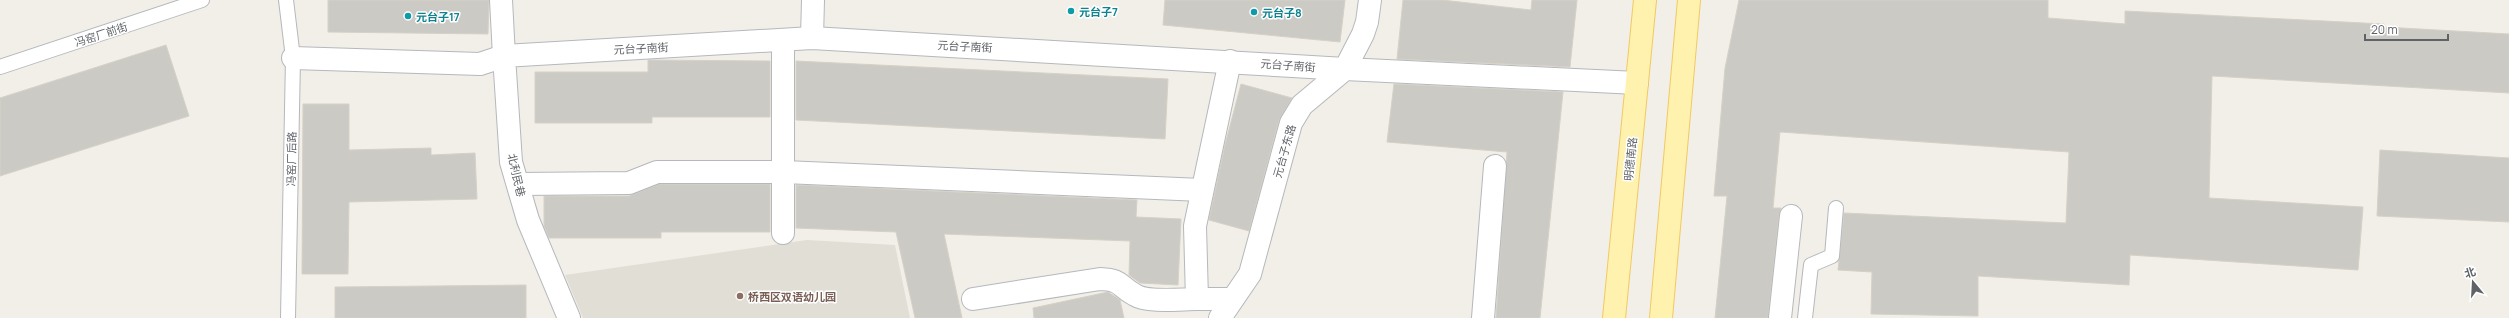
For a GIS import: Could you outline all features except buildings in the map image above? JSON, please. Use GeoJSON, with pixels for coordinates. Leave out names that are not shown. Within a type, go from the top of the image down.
{"type":"FeatureCollection","features":[{"type":"Feature","properties":{"kind":"main road","name":"明德南路"},"geometry":{"type":"LineString","coordinates":[[1614,318],[1645,0]]}},
{"type":"Feature","properties":{"kind":"main road"},"geometry":{"type":"LineString","coordinates":[[1662,318],[1689,0]]}},
{"type":"Feature","properties":{"kind":"street","name":"北利民巷"},"geometry":{"type":"LineString","coordinates":[[501,0],[512,162],[528,220],[569,318]]}},
{"type":"Feature","properties":{"kind":"street"},"geometry":{"type":"LineString","coordinates":[[812,38],[813,0]]}},
{"type":"Feature","properties":{"kind":"street","name":"元台子东路"},"geometry":{"type":"LineString","coordinates":[[1220,318],[1250,274],[1291,123],[1302,105],[1345,69],[1368,22],[1370,0]]}},
{"type":"Feature","properties":{"kind":"street","name":"元台子南街"},"geometry":{"type":"LineString","coordinates":[[293,58],[480,64],[504,56],[812,38],[1230,61],[1345,69],[1637,83]]}},
{"type":"Feature","properties":{"kind":"street"},"geometry":{"type":"LineString","coordinates":[[783,40],[783,233]]}},
{"type":"Feature","properties":{"kind":"street"},"geometry":{"type":"LineString","coordinates":[[1197,299],[1195,226],[1230,61]]}},
{"type":"Feature","properties":{"kind":"street"},"geometry":{"type":"LineString","coordinates":[[1483,318],[1496,166]]}},
{"type":"Feature","properties":{"kind":"street"},"geometry":{"type":"LineString","coordinates":[[518,184],[628,182],[657,172],[784,172],[1202,190]]}},
{"type":"Feature","properties":{"kind":"street"},"geometry":{"type":"LineString","coordinates":[[1780,318],[1791,216]]}},
{"type":"Feature","properties":{"kind":"street"},"geometry":{"type":"LineString","coordinates":[[973,299],[1100,279],[1115,280],[1135,295],[1146,298],[1232,299]]}},
{"type":"Feature","properties":{"kind":"lane","name":"冯窑厂前街"},"geometry":{"type":"LineString","coordinates":[[0,67],[202,0]]}},
{"type":"Feature","properties":{"kind":"lane","name":"冯窑厂后路"},"geometry":{"type":"LineString","coordinates":[[286,0],[293,58],[288,318]]}},
{"type":"Feature","properties":{"kind":"lane"},"geometry":{"type":"LineString","coordinates":[[1806,318],[1811,265],[1832,256],[1836,208]]}},
{"type":"Feature","properties":{"kind":"shaded area","name":"桥西区双语幼儿园"},"geometry":{"type":"Polygon","coordinates":[[[807,240],[895,245],[910,318],[583,318],[565,275],[807,240]]]}},
{"type":"Feature","properties":{"kind":"place","name":"元台子7"},"geometry":{"type":"Point","coordinates":[1071,11]}},
{"type":"Feature","properties":{"kind":"place","name":"元台子8"},"geometry":{"type":"Point","coordinates":[1254,12]}},
{"type":"Feature","properties":{"kind":"place","name":"元台子17"},"geometry":{"type":"Point","coordinates":[408,16]}},
{"type":"Feature","properties":{"kind":"place","name":"桥西区双语幼儿园"},"geometry":{"type":"Point","coordinates":[740,296]}}]}
